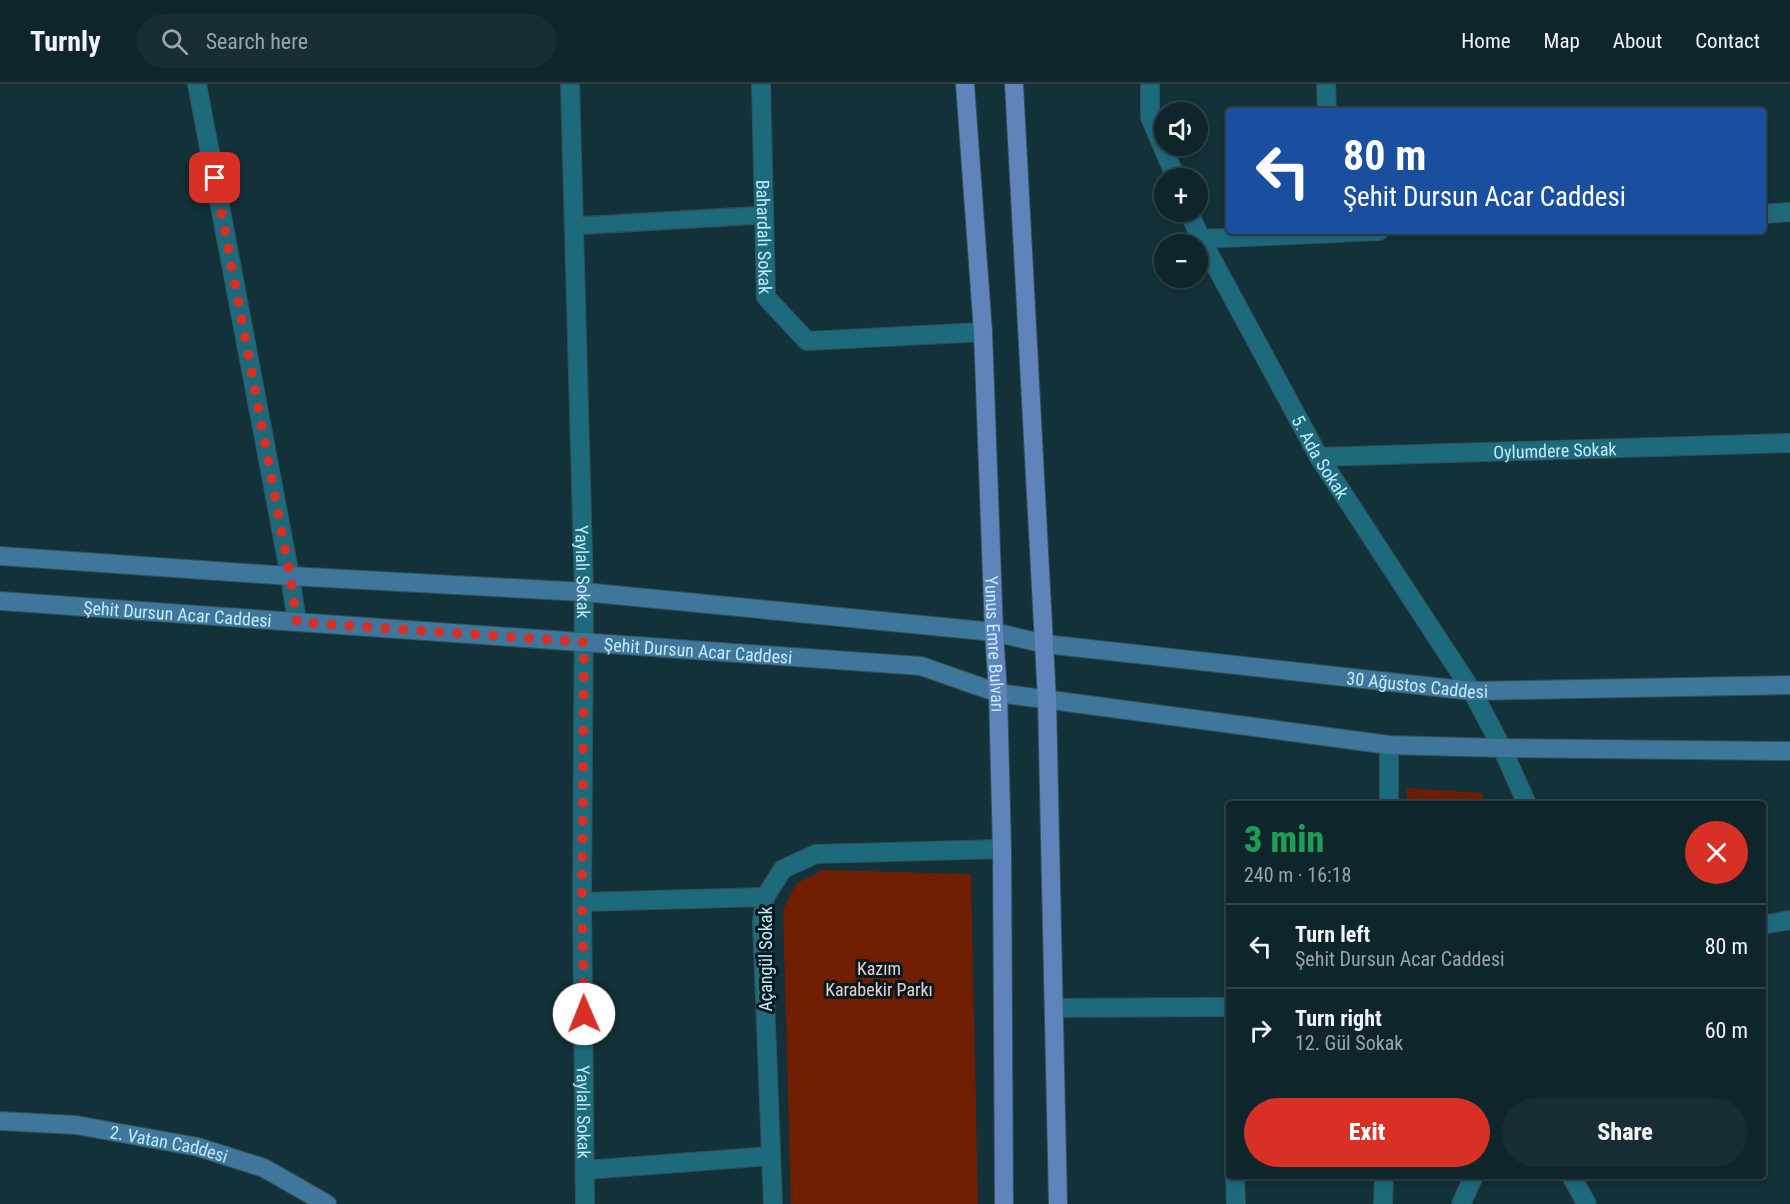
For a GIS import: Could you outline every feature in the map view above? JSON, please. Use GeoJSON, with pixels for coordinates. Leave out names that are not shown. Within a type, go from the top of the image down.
{"type":"FeatureCollection","features":[{"type":"Feature","properties":{"kind":"main road","name":"Yunus Emre Bulvarı"},"geometry":{"type":"LineString","coordinates":[[965,84],[983,332],[998,693],[1002,849],[1004,1204]]}},
{"type":"Feature","properties":{"kind":"main road"},"geometry":{"type":"LineString","coordinates":[[1014,84],[1045,644],[1058,1204]]}},
{"type":"Feature","properties":{"kind":"main road"},"geometry":{"type":"LineString","coordinates":[[0,556],[290,576],[584,592],[994,632]]}},
{"type":"Feature","properties":{"kind":"main road","name":"Şehit Dursun Acar Caddesi"},"geometry":{"type":"LineString","coordinates":[[0,601],[921,666],[998,693],[1047,699]]}},
{"type":"Feature","properties":{"kind":"main road","name":"30 Ağustos Caddesi"},"geometry":{"type":"LineString","coordinates":[[994,632],[1045,644],[1472,691],[1790,685]]}},
{"type":"Feature","properties":{"kind":"main road"},"geometry":{"type":"LineString","coordinates":[[1047,699],[1389,745],[1790,751]]}},
{"type":"Feature","properties":{"kind":"main road","name":"2. Vatan Caddesi"},"geometry":{"type":"LineString","coordinates":[[0,1121],[76,1125],[198,1147],[264,1168],[327,1204]]}},
{"type":"Feature","properties":{"kind":"street"},"geometry":{"type":"LineString","coordinates":[[197,84],[297,622]]}},
{"type":"Feature","properties":{"kind":"street","name":"Yaylalı Sokak"},"geometry":{"type":"LineString","coordinates":[[570,84],[584,592],[582,902],[585,1204]]}},
{"type":"Feature","properties":{"kind":"street","name":"Bahardalı Sokak"},"geometry":{"type":"LineString","coordinates":[[761,84],[766,297],[807,341],[983,332]]}},
{"type":"Feature","properties":{"kind":"street"},"geometry":{"type":"LineString","coordinates":[[1150,84],[1150,117],[1172,168]]}},
{"type":"Feature","properties":{"kind":"street"},"geometry":{"type":"LineString","coordinates":[[1326,84],[1327,108]]}},
{"type":"Feature","properties":{"kind":"street"},"geometry":{"type":"LineString","coordinates":[[1766,214],[1790,212]]}},
{"type":"Feature","properties":{"kind":"street"},"geometry":{"type":"LineString","coordinates":[[1208,239],[1293,234]]}},
{"type":"Feature","properties":{"kind":"street","name":"5. Ada Sokak"},"geometry":{"type":"LineString","coordinates":[[1208,252],[1319,457],[1472,691],[1502,748],[1526,801]]}},
{"type":"Feature","properties":{"kind":"street","name":"Oylumdere Sokak"},"geometry":{"type":"LineString","coordinates":[[1319,457],[1790,443]]}},
{"type":"Feature","properties":{"kind":"street"},"geometry":{"type":"LineString","coordinates":[[1389,745],[1389,801]]}},
{"type":"Feature","properties":{"kind":"street","name":"Açangül Sokak"},"geometry":{"type":"LineString","coordinates":[[773,1204],[762,922],[765,897],[783,869],[816,854],[1002,849]]}},
{"type":"Feature","properties":{"kind":"street"},"geometry":{"type":"LineString","coordinates":[[582,902],[765,897]]}},
{"type":"Feature","properties":{"kind":"street"},"geometry":{"type":"LineString","coordinates":[[1766,924],[1790,920]]}},
{"type":"Feature","properties":{"kind":"street"},"geometry":{"type":"LineString","coordinates":[[1054,1008],[1226,1007]]}},
{"type":"Feature","properties":{"kind":"street"},"geometry":{"type":"LineString","coordinates":[[585,1170],[771,1156]]}},
{"type":"Feature","properties":{"kind":"street"},"geometry":{"type":"LineString","coordinates":[[1235,1179],[1236,1204]]}},
{"type":"Feature","properties":{"kind":"street"},"geometry":{"type":"LineString","coordinates":[[1383,1204],[1384,1179]]}},
{"type":"Feature","properties":{"kind":"street"},"geometry":{"type":"LineString","coordinates":[[1461,1204],[1473,1179]]}},
{"type":"Feature","properties":{"kind":"street"},"geometry":{"type":"LineString","coordinates":[[1573,1179],[1587,1204]]}},
{"type":"Feature","properties":{"kind":"lane"},"geometry":{"type":"LineString","coordinates":[[574,226],[764,215]]}},
{"type":"Feature","properties":{"kind":"green space"},"geometry":{"type":"Polygon","coordinates":[[[1407,788],[1481,793],[1485,801],[1407,801],[1407,788]]]}},
{"type":"Feature","properties":{"kind":"green space","name":"Kazım Karabekir Parkı"},"geometry":{"type":"Polygon","coordinates":[[[822,870],[971,874],[978,1204],[791,1204],[783,910],[796,884],[822,870]]]}},
{"type":"Feature","properties":{"kind":"route"},"geometry":{"type":"LineString","coordinates":[[215,178],[297,622],[584,642],[582,902],[584,1014]]}}]}
